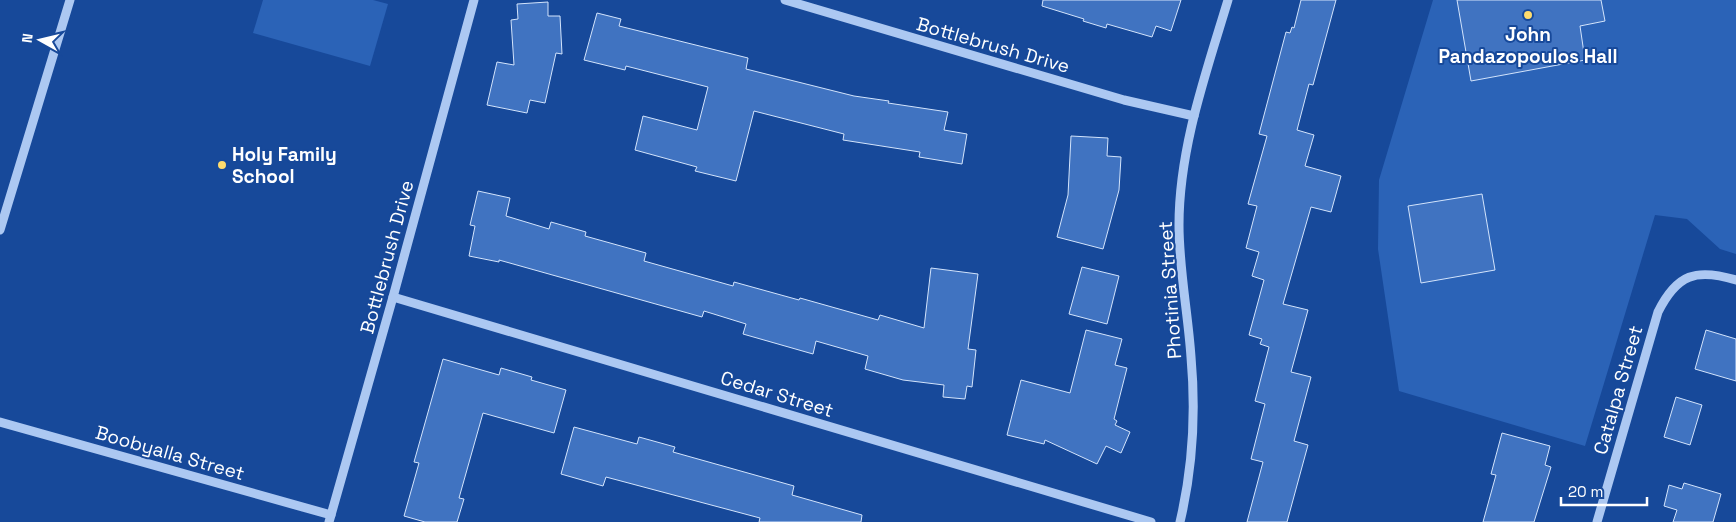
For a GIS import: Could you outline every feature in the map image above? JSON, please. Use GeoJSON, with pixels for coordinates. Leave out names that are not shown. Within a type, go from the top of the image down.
{"type":"FeatureCollection","features":[{"type":"Feature","properties":{"kind":"street"},"geometry":{"type":"LineString","coordinates":[[0,230],[70,0]]}},
{"type":"Feature","properties":{"kind":"street","name":"Bottlebrush Drive"},"geometry":{"type":"LineString","coordinates":[[330,518],[393,297],[474,0]]}},
{"type":"Feature","properties":{"kind":"street","name":"Bottlebrush Drive"},"geometry":{"type":"LineString","coordinates":[[785,0],[1124,100],[1194,116]]}},
{"type":"Feature","properties":{"kind":"street","name":"Photinia Street"},"geometry":{"type":"LineString","coordinates":[[1180,522],[1191,465],[1194,421],[1191,356],[1180,255],[1179,223],[1185,161],[1194,116],[1228,0]]}},
{"type":"Feature","properties":{"kind":"street","name":"Catalpa Street"},"geometry":{"type":"LineString","coordinates":[[1597,522],[1658,312],[1667,295],[1681,281],[1699,275],[1711,274],[1736,280]]}},
{"type":"Feature","properties":{"kind":"street","name":"Cedar Street"},"geometry":{"type":"LineString","coordinates":[[393,297],[1150,522]]}},
{"type":"Feature","properties":{"kind":"street","name":"Boobyalla Street"},"geometry":{"type":"LineString","coordinates":[[0,422],[330,518]]}},
{"type":"Feature","properties":{"kind":"shaded area"},"geometry":{"type":"Polygon","coordinates":[[[263,0],[373,0],[388,4],[370,66],[253,33],[263,0]]]}},
{"type":"Feature","properties":{"kind":"shaded area"},"geometry":{"type":"Polygon","coordinates":[[[1433,0],[1736,0],[1736,254],[1720,249],[1687,219],[1655,215],[1585,446],[1399,391],[1378,249],[1379,180],[1433,0]]]}},
{"type":"Feature","properties":{"kind":"building"},"geometry":{"type":"Polygon","coordinates":[[[1043,0],[1181,0],[1171,31],[1156,26],[1152,37],[1107,24],[1106,28],[1083,21],[1084,19],[1042,6],[1043,0]]]}},
{"type":"Feature","properties":{"kind":"building"},"geometry":{"type":"Polygon","coordinates":[[[1301,0],[1336,0],[1313,85],[1309,84],[1297,130],[1314,135],[1305,166],[1341,176],[1331,212],[1311,207],[1283,304],[1308,310],[1291,372],[1311,377],[1294,441],[1308,445],[1287,522],[1247,522],[1263,462],[1251,459],[1265,404],[1255,401],[1269,347],[1260,344],[1262,339],[1249,335],[1264,280],[1252,276],[1259,252],[1246,248],[1257,206],[1248,204],[1267,136],[1259,134],[1286,32],[1290,33],[1292,27],[1294,28],[1301,0]]]}},
{"type":"Feature","properties":{"kind":"building"},"geometry":{"type":"Polygon","coordinates":[[[1457,0],[1601,0],[1605,21],[1580,26],[1585,60],[1471,81],[1457,0]]]}},
{"type":"Feature","properties":{"kind":"building"},"geometry":{"type":"Polygon","coordinates":[[[548,2],[548,16],[560,16],[562,54],[556,53],[545,103],[530,100],[527,113],[487,105],[497,62],[514,65],[511,20],[518,19],[517,4],[548,2]]]}},
{"type":"Feature","properties":{"kind":"building"},"geometry":{"type":"Polygon","coordinates":[[[597,13],[621,19],[619,26],[748,58],[746,69],[854,96],[948,112],[944,130],[967,134],[962,164],[919,157],[920,152],[843,140],[844,134],[754,111],[736,181],[695,171],[697,167],[635,150],[643,116],[697,130],[708,87],[626,66],[625,70],[584,60],[597,13]]]}},
{"type":"Feature","properties":{"kind":"building"},"geometry":{"type":"Polygon","coordinates":[[[1071,136],[1108,138],[1107,156],[1121,157],[1119,190],[1103,249],[1057,237],[1068,195],[1071,136]]]}},
{"type":"Feature","properties":{"kind":"building"},"geometry":{"type":"Polygon","coordinates":[[[478,191],[510,198],[506,216],[549,229],[551,222],[586,232],[585,236],[646,253],[644,261],[733,286],[734,282],[878,320],[880,315],[924,328],[931,268],[978,274],[968,349],[976,350],[972,387],[967,386],[965,399],[943,397],[944,385],[903,380],[865,369],[868,356],[816,341],[813,354],[743,334],[746,324],[704,311],[702,317],[499,260],[499,262],[469,256],[475,226],[470,225],[478,191]]]}},
{"type":"Feature","properties":{"kind":"building"},"geometry":{"type":"Polygon","coordinates":[[[1482,194],[1495,270],[1421,283],[1408,206],[1482,194]]]}},
{"type":"Feature","properties":{"kind":"building"},"geometry":{"type":"Polygon","coordinates":[[[1082,267],[1119,276],[1107,324],[1069,314],[1082,267]]]}},
{"type":"Feature","properties":{"kind":"building"},"geometry":{"type":"Polygon","coordinates":[[[1086,330],[1122,339],[1115,365],[1127,368],[1114,419],[1117,421],[1115,425],[1130,432],[1121,453],[1106,446],[1097,464],[1045,440],[1044,444],[1007,435],[1021,380],[1070,393],[1086,330]]]}},
{"type":"Feature","properties":{"kind":"building"},"geometry":{"type":"Polygon","coordinates":[[[1706,330],[1736,339],[1736,381],[1695,369],[1706,330]]]}},
{"type":"Feature","properties":{"kind":"building"},"geometry":{"type":"Polygon","coordinates":[[[443,359],[499,375],[501,368],[532,377],[531,380],[566,390],[554,433],[483,413],[459,498],[464,499],[457,522],[425,522],[404,516],[419,463],[414,462],[443,359]]]}},
{"type":"Feature","properties":{"kind":"building"},"geometry":{"type":"Polygon","coordinates":[[[1676,397],[1702,405],[1690,445],[1664,437],[1676,397]]]}},
{"type":"Feature","properties":{"kind":"building"},"geometry":{"type":"Polygon","coordinates":[[[574,427],[637,444],[639,437],[675,447],[673,452],[794,486],[792,495],[862,515],[861,522],[759,522],[760,518],[606,477],[603,486],[561,474],[574,427]]]}},
{"type":"Feature","properties":{"kind":"building"},"geometry":{"type":"Polygon","coordinates":[[[1502,433],[1550,446],[1545,465],[1551,467],[1534,522],[1483,522],[1496,475],[1491,474],[1502,433]]]}},
{"type":"Feature","properties":{"kind":"building"},"geometry":{"type":"Polygon","coordinates":[[[1684,483],[1721,494],[1713,522],[1673,522],[1677,510],[1664,506],[1669,485],[1682,489],[1684,483]]]}},
{"type":"Feature","properties":{"kind":"place","name":"John Pandazopoulos Hall"},"geometry":{"type":"Point","coordinates":[1528,15]}},
{"type":"Feature","properties":{"kind":"place","name":"Holy Family School"},"geometry":{"type":"Point","coordinates":[222,165]}}]}
